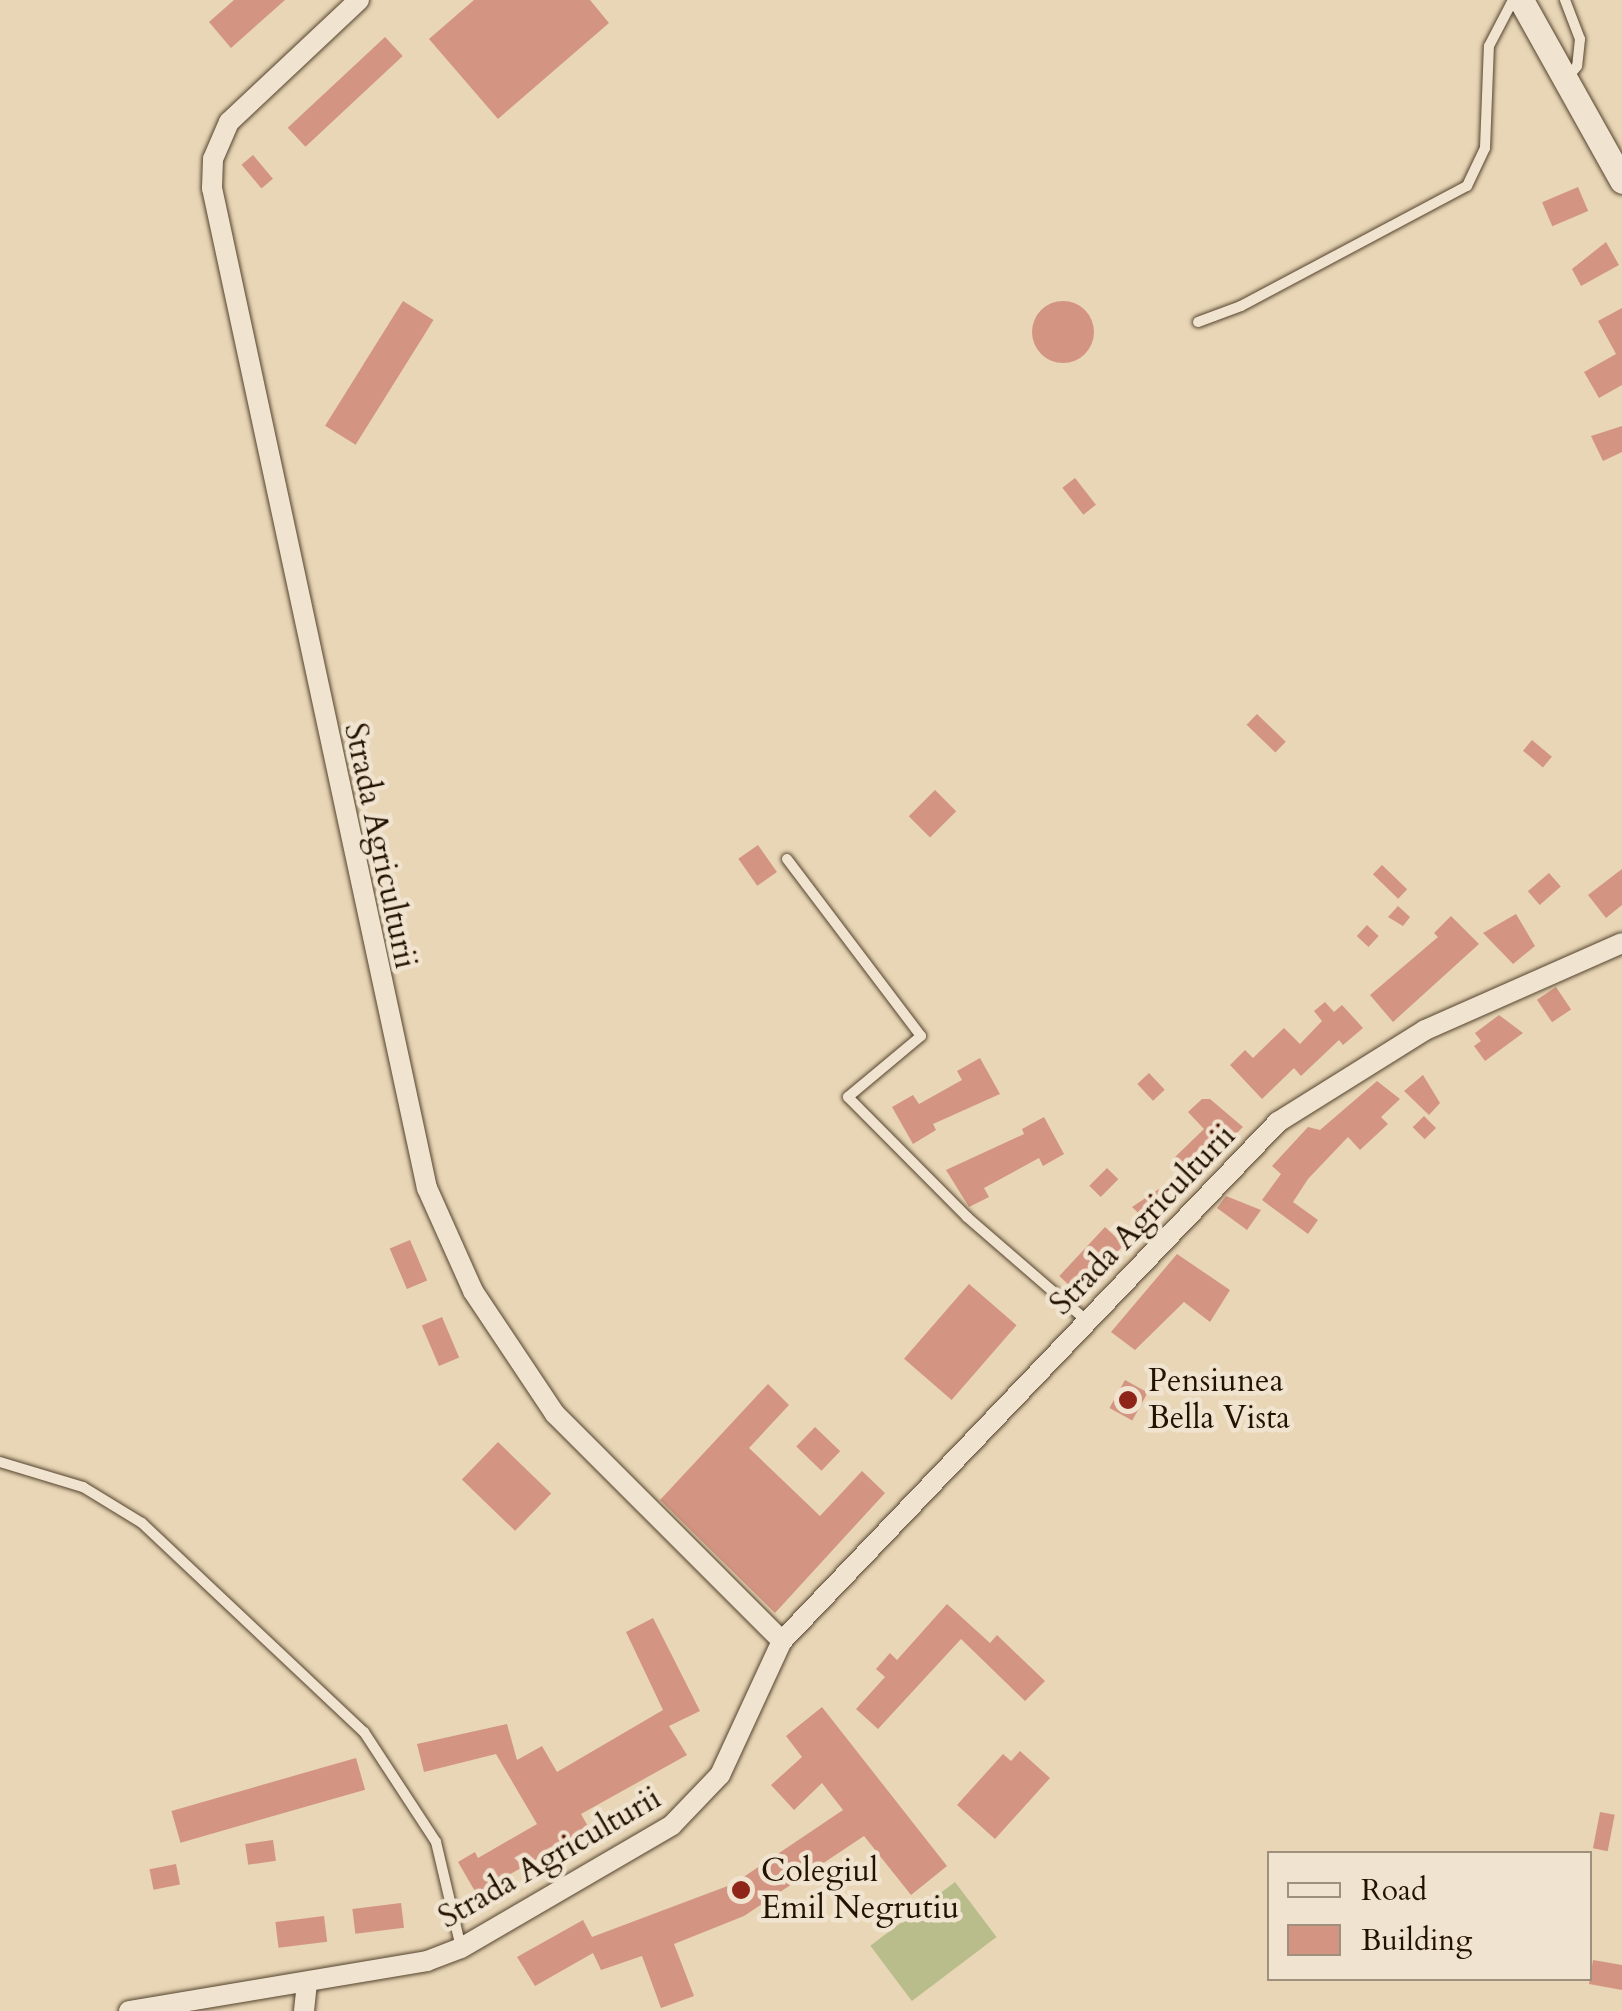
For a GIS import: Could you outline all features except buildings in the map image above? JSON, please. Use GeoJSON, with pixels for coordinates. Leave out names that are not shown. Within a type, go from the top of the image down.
{"type":"FeatureCollection","features":[{"type":"Feature","properties":{"kind":"street","name":"Strada Agriculturii"},"geometry":{"type":"LineString","coordinates":[[359,0],[230,122],[213,160],[212,188],[427,1188],[474,1292],[555,1414],[782,1641]]}},
{"type":"Feature","properties":{"kind":"street"},"geometry":{"type":"LineString","coordinates":[[1521,0],[1568,78],[1622,181]]}},
{"type":"Feature","properties":{"kind":"street","name":"Strada Agriculturii"},"geometry":{"type":"LineString","coordinates":[[129,2011],[306,1984],[461,1948],[672,1825],[701,1801],[720,1775],[782,1641],[1278,1122],[1425,1030],[1622,943]]}},
{"type":"Feature","properties":{"kind":"street"},"geometry":{"type":"LineString","coordinates":[[304,2011],[306,1984]]}},
{"type":"Feature","properties":{"kind":"lane"},"geometry":{"type":"LineString","coordinates":[[1198,322],[1241,306],[1467,186],[1485,148],[1489,46],[1513,0]]}},
{"type":"Feature","properties":{"kind":"lane"},"geometry":{"type":"LineString","coordinates":[[1565,0],[1580,39],[1577,66],[1568,78]]}},
{"type":"Feature","properties":{"kind":"lane"},"geometry":{"type":"LineString","coordinates":[[787,859],[921,1036],[848,1096],[967,1216],[1087,1321]]}},
{"type":"Feature","properties":{"kind":"lane"},"geometry":{"type":"LineString","coordinates":[[0,1462],[83,1487],[142,1523],[364,1732],[436,1842],[461,1948]]}},
{"type":"Feature","properties":{"kind":"green space"},"geometry":{"type":"Polygon","coordinates":[[[955,1882],[997,1937],[912,2001],[870,1946],[955,1882]]]}},
{"type":"Feature","properties":{"kind":"place","name":"Pensiunea Bella Vista"},"geometry":{"type":"Point","coordinates":[1128,1400]}},
{"type":"Feature","properties":{"kind":"place","name":"Colegiul Emil Negrutiu"},"geometry":{"type":"Point","coordinates":[741,1890]}}]}
